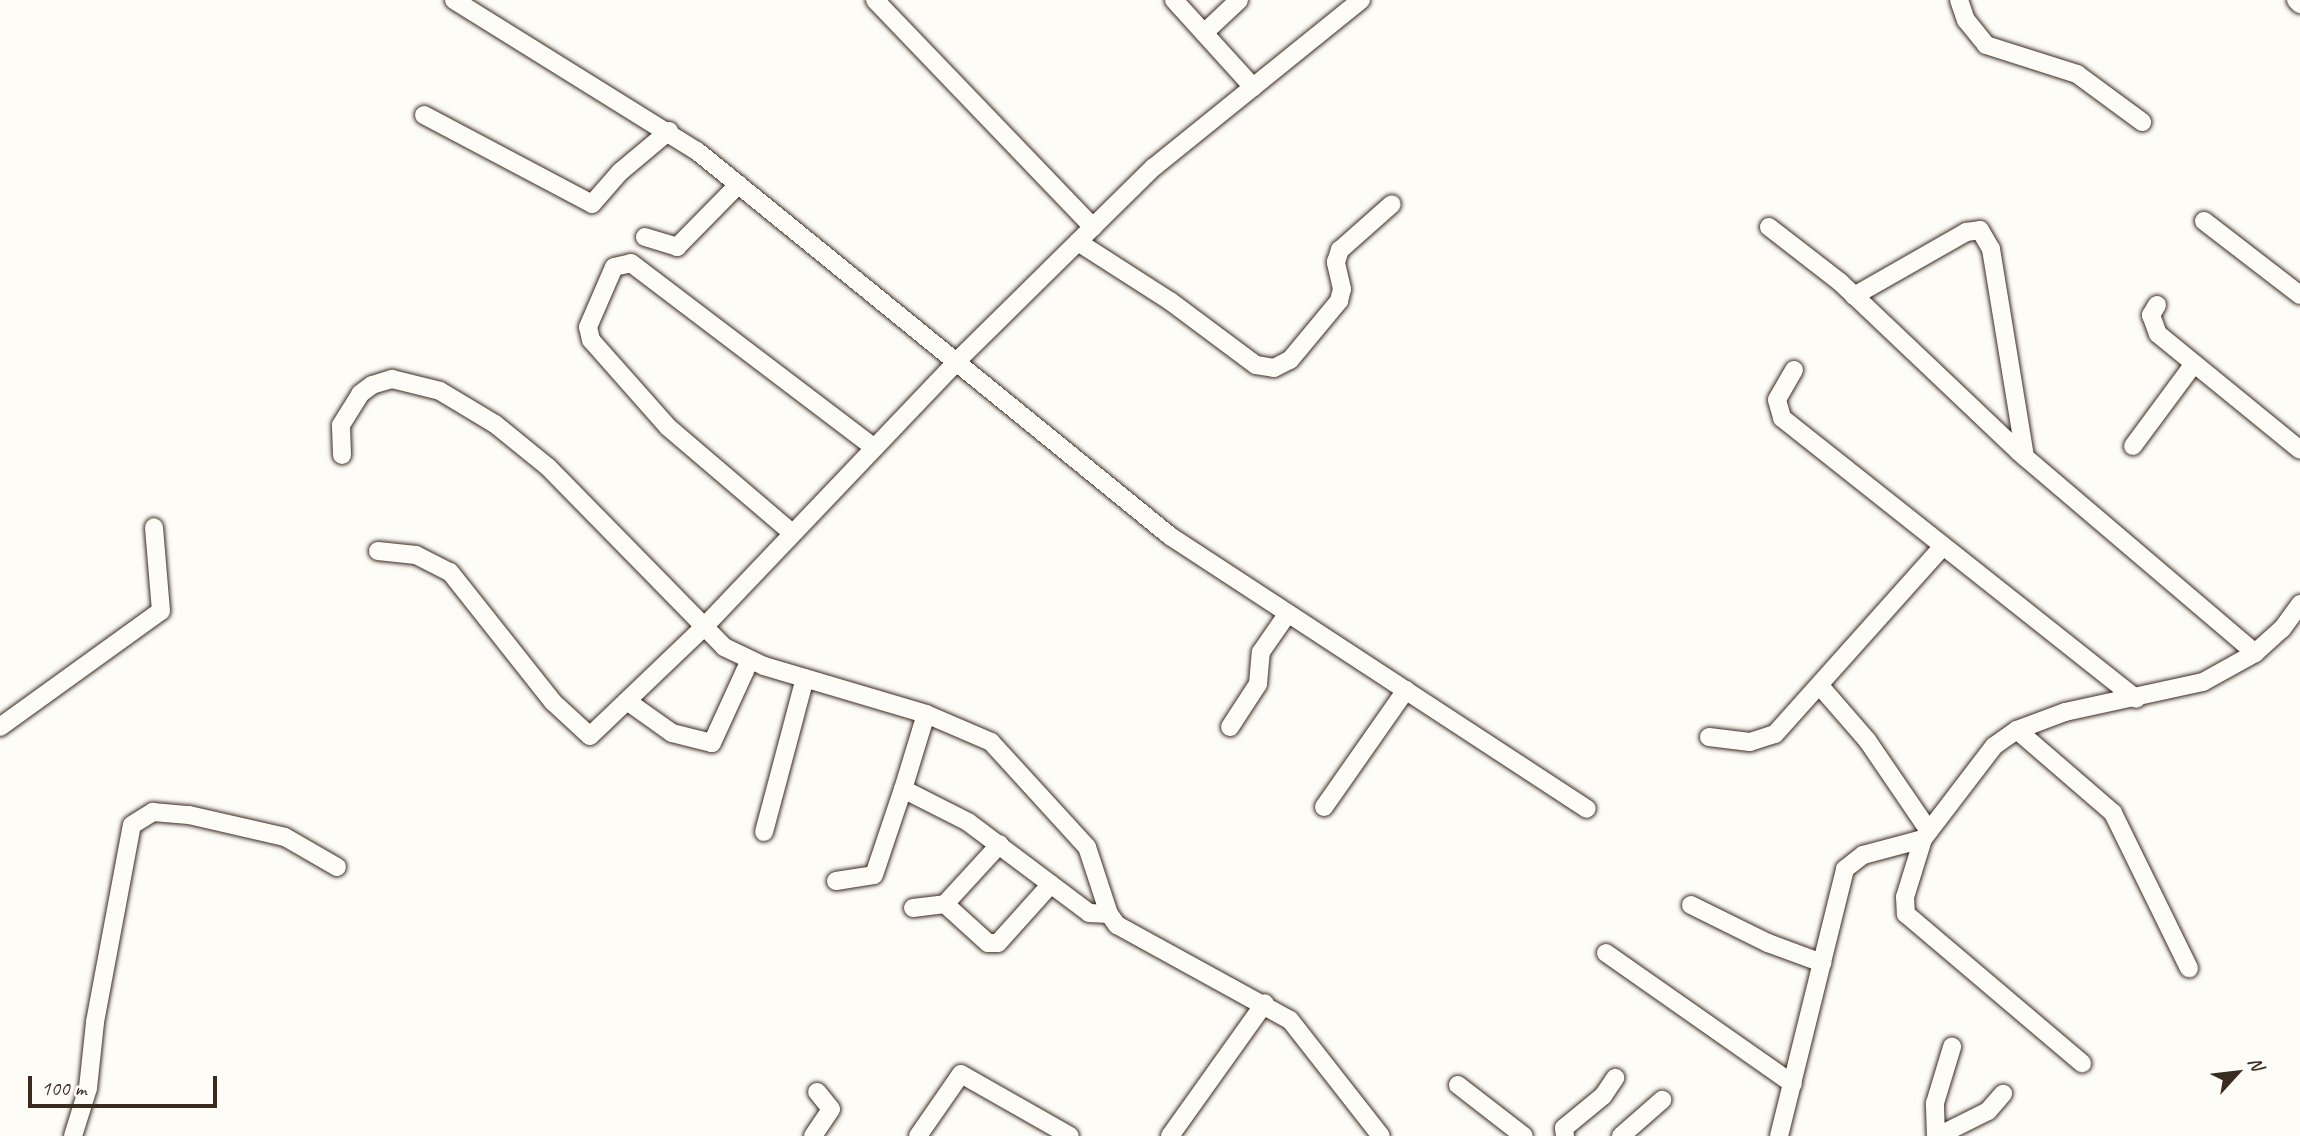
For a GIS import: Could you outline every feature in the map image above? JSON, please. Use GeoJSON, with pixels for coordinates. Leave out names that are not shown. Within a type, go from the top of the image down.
{"type":"FeatureCollection","features":[{"type":"Feature","properties":{"kind":"street"},"geometry":{"type":"LineString","coordinates":[[454,0],[669,131],[957,361],[1160,528],[1587,809]]}},
{"type":"Feature","properties":{"kind":"street"},"geometry":{"type":"LineString","coordinates":[[875,0],[1093,227]]}},
{"type":"Feature","properties":{"kind":"street"},"geometry":{"type":"LineString","coordinates":[[1174,0],[1253,87]]}},
{"type":"Feature","properties":{"kind":"street"},"geometry":{"type":"LineString","coordinates":[[1204,33],[1239,0]]}},
{"type":"Feature","properties":{"kind":"street"},"geometry":{"type":"LineString","coordinates":[[378,551],[416,555],[450,572],[553,702],[590,736],[704,627],[957,361],[1154,167],[1361,0]]}},
{"type":"Feature","properties":{"kind":"street"},"geometry":{"type":"LineString","coordinates":[[1959,0],[1966,20],[1986,45],[2077,74],[2142,122]]}},
{"type":"Feature","properties":{"kind":"street"},"geometry":{"type":"LineString","coordinates":[[2296,0],[2300,4]]}},
{"type":"Feature","properties":{"kind":"street"},"geometry":{"type":"LineString","coordinates":[[424,115],[592,204],[620,172],[669,131]]}},
{"type":"Feature","properties":{"kind":"street"},"geometry":{"type":"LineString","coordinates":[[645,237],[677,247],[738,184]]}},
{"type":"Feature","properties":{"kind":"street"},"geometry":{"type":"LineString","coordinates":[[1078,242],[1170,301],[1256,365],[1274,368],[1290,360],[1333,312],[1342,289],[1337,255],[1392,204]]}},
{"type":"Feature","properties":{"kind":"street"},"geometry":{"type":"LineString","coordinates":[[2204,221],[2300,295]]}},
{"type":"Feature","properties":{"kind":"street"},"geometry":{"type":"LineString","coordinates":[[1769,227],[1854,296],[2025,457],[2255,653]]}},
{"type":"Feature","properties":{"kind":"street"},"geometry":{"type":"LineString","coordinates":[[1854,296],[1966,232],[1980,230],[1991,249],[2025,457]]}},
{"type":"Feature","properties":{"kind":"street"},"geometry":{"type":"LineString","coordinates":[[791,533],[668,427],[591,340],[588,327],[614,267],[631,263],[873,447]]}},
{"type":"Feature","properties":{"kind":"street"},"geometry":{"type":"LineString","coordinates":[[2157,305],[2151,315],[2153,327],[2193,365],[2300,450]]}},
{"type":"Feature","properties":{"kind":"street"},"geometry":{"type":"LineString","coordinates":[[2133,446],[2193,365]]}},
{"type":"Feature","properties":{"kind":"street"},"geometry":{"type":"LineString","coordinates":[[1794,370],[1777,401],[1782,418],[2136,699]]}},
{"type":"Feature","properties":{"kind":"street"},"geometry":{"type":"LineString","coordinates":[[342,455],[341,425],[359,394],[372,385],[392,379],[440,391],[495,424],[537,458],[724,647],[750,660],[926,714],[991,742],[1034,785],[1087,847],[1109,914],[1117,925],[1265,1003],[1303,1034],[1381,1136]]}},
{"type":"Feature","properties":{"kind":"street"},"geometry":{"type":"LineString","coordinates":[[0,727],[161,611],[154,527]]}},
{"type":"Feature","properties":{"kind":"street"},"geometry":{"type":"LineString","coordinates":[[1709,737],[1763,741],[1784,726],[1943,546]]}},
{"type":"Feature","properties":{"kind":"street"},"geometry":{"type":"LineString","coordinates":[[2082,1063],[1906,914],[1905,897],[1926,835],[1994,746],[2017,730],[2065,712],[2136,699],[2203,682],[2255,653],[2282,629],[2300,604]]}},
{"type":"Feature","properties":{"kind":"street"},"geometry":{"type":"LineString","coordinates":[[1230,727],[1258,684],[1261,652],[1288,613]]}},
{"type":"Feature","properties":{"kind":"street"},"geometry":{"type":"LineString","coordinates":[[627,701],[672,733],[712,743],[750,660]]}},
{"type":"Feature","properties":{"kind":"street"},"geometry":{"type":"LineString","coordinates":[[764,832],[806,678]]}},
{"type":"Feature","properties":{"kind":"street"},"geometry":{"type":"LineString","coordinates":[[1820,686],[1867,740],[1926,835]]}},
{"type":"Feature","properties":{"kind":"street"},"geometry":{"type":"LineString","coordinates":[[1324,807],[1406,690]]}},
{"type":"Feature","properties":{"kind":"street"},"geometry":{"type":"LineString","coordinates":[[836,881],[874,875],[926,714]]}},
{"type":"Feature","properties":{"kind":"street"},"geometry":{"type":"LineString","coordinates":[[2017,730],[2113,813],[2189,968]]}},
{"type":"Feature","properties":{"kind":"street"},"geometry":{"type":"LineString","coordinates":[[903,789],[968,822],[1089,913],[1109,914]]}},
{"type":"Feature","properties":{"kind":"street"},"geometry":{"type":"LineString","coordinates":[[74,1136],[88,1088],[99,998],[132,825],[153,812],[190,815],[285,837],[337,867]]}},
{"type":"Feature","properties":{"kind":"street"},"geometry":{"type":"LineString","coordinates":[[1780,1136],[1845,869],[1863,855],[1926,835]]}},
{"type":"Feature","properties":{"kind":"street"},"geometry":{"type":"LineString","coordinates":[[913,908],[945,904],[1000,845]]}},
{"type":"Feature","properties":{"kind":"street"},"geometry":{"type":"LineString","coordinates":[[945,904],[988,943],[998,943],[1051,884]]}},
{"type":"Feature","properties":{"kind":"street"},"geometry":{"type":"LineString","coordinates":[[1691,905],[1768,943],[1822,963]]}},
{"type":"Feature","properties":{"kind":"street"},"geometry":{"type":"LineString","coordinates":[[1606,953],[1793,1084]]}},
{"type":"Feature","properties":{"kind":"street"},"geometry":{"type":"LineString","coordinates":[[1170,1136],[1265,1003]]}},
{"type":"Feature","properties":{"kind":"street"},"geometry":{"type":"LineString","coordinates":[[1952,1047],[1935,1103],[1937,1136],[1988,1111],[2003,1094]]}},
{"type":"Feature","properties":{"kind":"street"},"geometry":{"type":"LineString","coordinates":[[918,1136],[961,1074],[1070,1136]]}},
{"type":"Feature","properties":{"kind":"street"},"geometry":{"type":"LineString","coordinates":[[1565,1136],[1567,1125],[1603,1096],[1615,1078]]}},
{"type":"Feature","properties":{"kind":"street"},"geometry":{"type":"LineString","coordinates":[[1458,1085],[1524,1136]]}},
{"type":"Feature","properties":{"kind":"street"},"geometry":{"type":"LineString","coordinates":[[813,1136],[831,1109],[817,1092]]}},
{"type":"Feature","properties":{"kind":"street"},"geometry":{"type":"LineString","coordinates":[[1621,1136],[1662,1100]]}}]}
